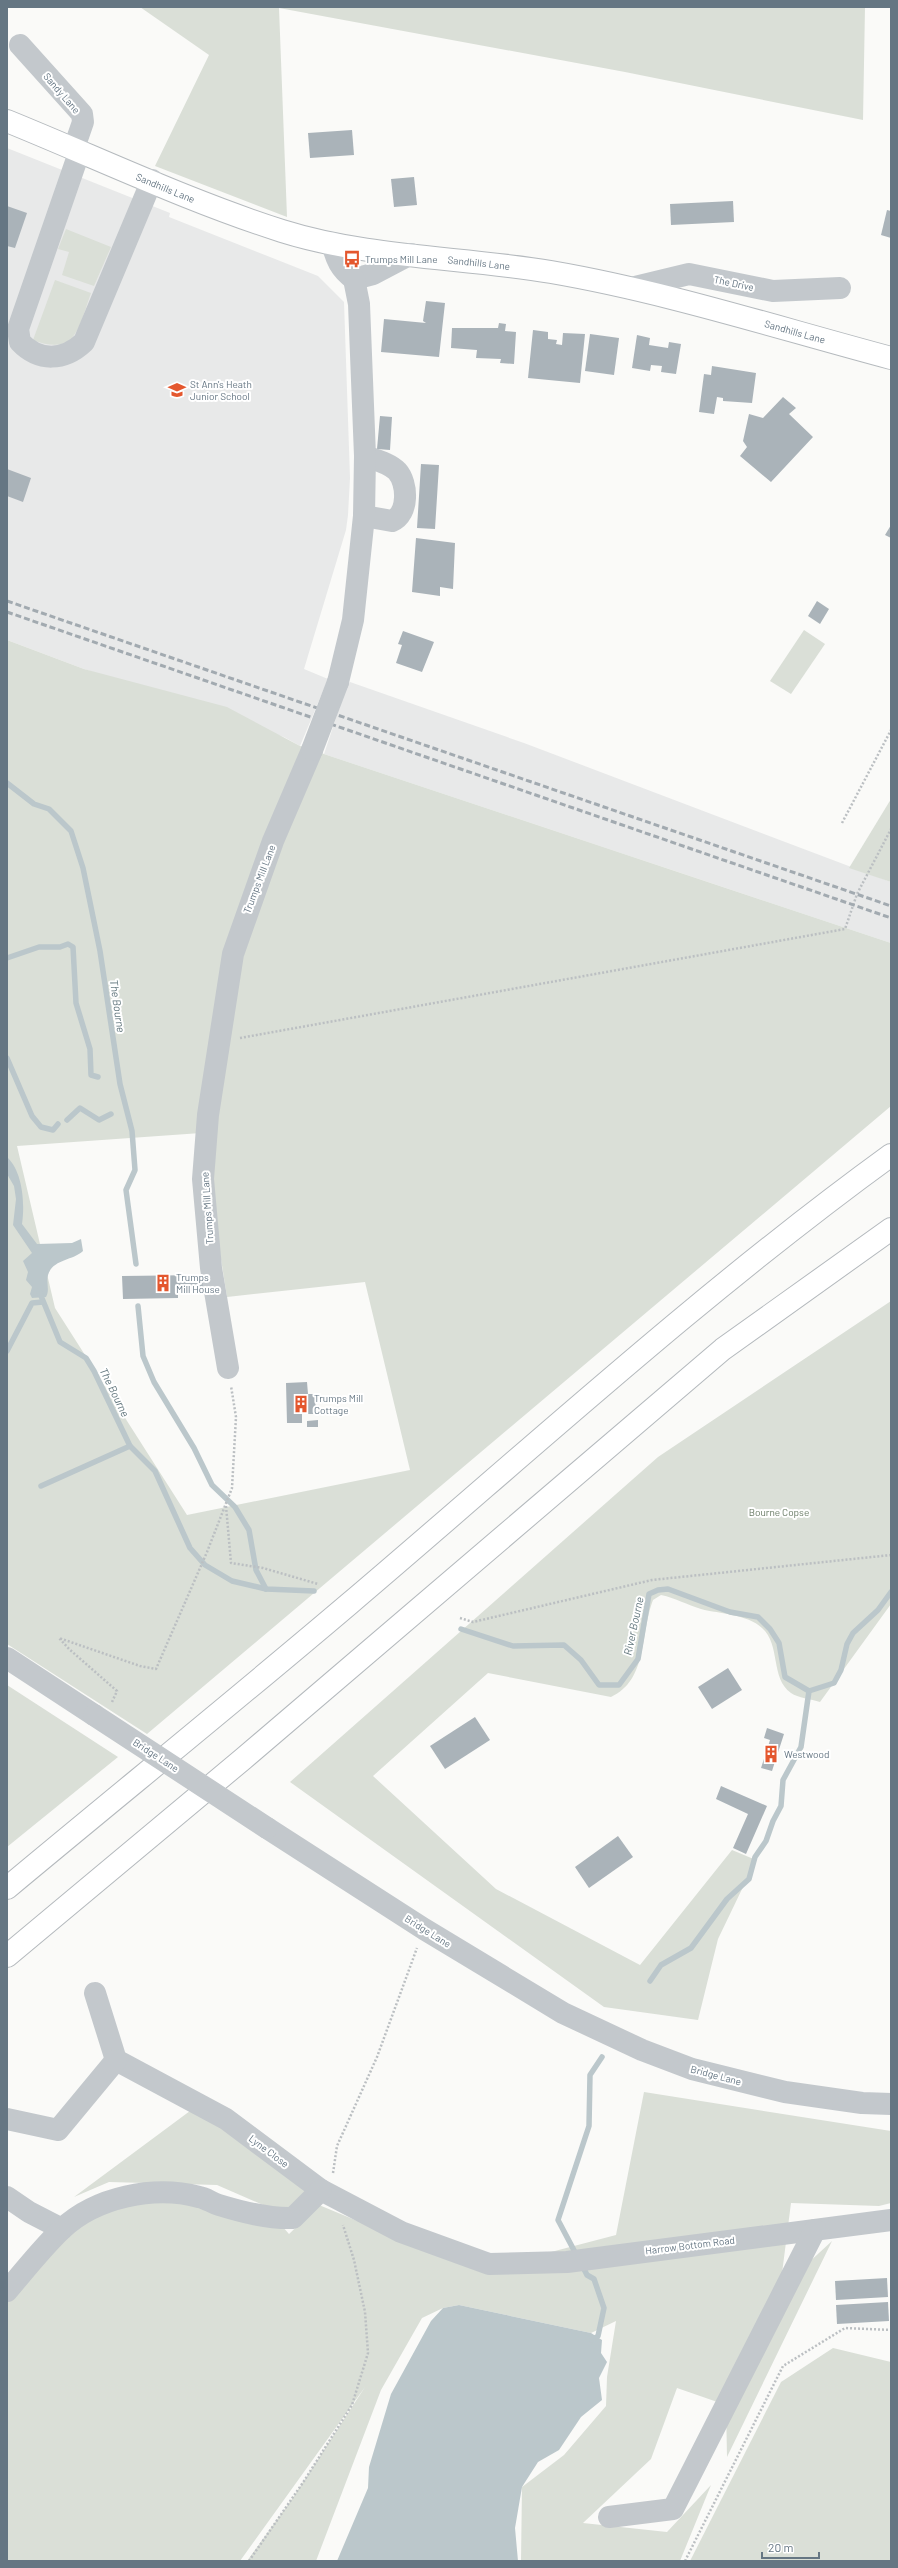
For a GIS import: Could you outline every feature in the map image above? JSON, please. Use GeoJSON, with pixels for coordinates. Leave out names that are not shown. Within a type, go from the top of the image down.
{"type":"FeatureCollection","features":[{"type":"Feature","properties":{"kind":"main road","name":"Sandhills Lane"},"geometry":{"type":"LineString","coordinates":[[7,121],[282,231],[332,243],[533,269],[631,288],[774,324],[891,358]]}},
{"type":"Feature","properties":{"kind":"main road"},"geometry":{"type":"LineString","coordinates":[[7,1888],[349,1604],[607,1380],[808,1215],[891,1155]]}},
{"type":"Feature","properties":{"kind":"main road"},"geometry":{"type":"LineString","coordinates":[[7,1956],[244,1759],[723,1349],[891,1229]]}},
{"type":"Feature","properties":{"kind":"street","name":"Sandy Lane"},"geometry":{"type":"LineString","coordinates":[[20,44],[82,114],[83,122],[77,149]]}},
{"type":"Feature","properties":{"kind":"street"},"geometry":{"type":"LineString","coordinates":[[77,149],[18,329],[20,342],[37,354],[60,356],[76,349],[84,342],[152,180]]}},
{"type":"Feature","properties":{"kind":"street"},"geometry":{"type":"LineString","coordinates":[[332,243],[336,260],[344,272],[354,279],[373,274],[411,254]]}},
{"type":"Feature","properties":{"kind":"street","name":"The Drive"},"geometry":{"type":"LineString","coordinates":[[631,288],[689,274],[773,291],[840,288]]}},
{"type":"Feature","properties":{"kind":"street","name":"Trumps Mill Lane"},"geometry":{"type":"LineString","coordinates":[[228,1368],[211,1268],[203,1179],[208,1115],[218,1042],[233,954],[240,929],[338,682],[353,620],[364,516],[366,456],[359,304],[354,279]]}},
{"type":"Feature","properties":{"kind":"street"},"geometry":{"type":"LineString","coordinates":[[364,516],[392,522],[400,516],[405,501],[404,489],[397,471],[389,465],[366,456]]}},
{"type":"Feature","properties":{"kind":"street","name":"Bridge Lane"},"geometry":{"type":"LineString","coordinates":[[7,1658],[424,1930],[563,2013],[642,2050],[684,2066],[785,2092],[862,2103],[891,2104]]}},
{"type":"Feature","properties":{"kind":"street"},"geometry":{"type":"LineString","coordinates":[[7,2119],[58,2130],[116,2060],[95,1993]]}},
{"type":"Feature","properties":{"kind":"street","name":"Lyne Close"},"geometry":{"type":"LineString","coordinates":[[116,2060],[226,2119],[328,2194],[401,2232],[489,2264]]}},
{"type":"Feature","properties":{"kind":"street"},"geometry":{"type":"LineString","coordinates":[[7,2291],[62,2229],[78,2216],[134,2193],[166,2192],[199,2197],[218,2205],[276,2219],[293,2218],[328,2194]]}},
{"type":"Feature","properties":{"kind":"street"},"geometry":{"type":"LineString","coordinates":[[7,2197],[29,2212],[62,2229]]}},
{"type":"Feature","properties":{"kind":"street","name":"Harrow Bottom Road"},"geometry":{"type":"LineString","coordinates":[[489,2264],[567,2262],[588,2258],[891,2220]]}},
{"type":"Feature","properties":{"kind":"street"},"geometry":{"type":"LineString","coordinates":[[609,2517],[673,2509],[815,2230]]}},
{"type":"Feature","properties":{"kind":"path"},"geometry":{"type":"LineString","coordinates":[[842,823],[891,730]]}},
{"type":"Feature","properties":{"kind":"path"},"geometry":{"type":"LineString","coordinates":[[218,1042],[845,929],[857,894],[891,829]]}},
{"type":"Feature","properties":{"kind":"path"},"geometry":{"type":"LineString","coordinates":[[99,1718],[117,1691],[69,1650],[59,1638],[140,1666],[156,1669],[198,1571],[208,1552],[232,1488],[236,1417],[228,1368]]}},
{"type":"Feature","properties":{"kind":"path"},"geometry":{"type":"LineString","coordinates":[[226,1506],[231,1563],[264,1568],[318,1584]]}},
{"type":"Feature","properties":{"kind":"path"},"geometry":{"type":"LineString","coordinates":[[460,1618],[473,1622],[652,1580],[891,1555]]}},
{"type":"Feature","properties":{"kind":"path"},"geometry":{"type":"LineString","coordinates":[[249,2561],[304,2480],[352,2405],[368,2353],[365,2312],[354,2260],[328,2194],[332,2164],[337,2146],[377,2057],[424,1930]]}},
{"type":"Feature","properties":{"kind":"path"},"geometry":{"type":"LineString","coordinates":[[685,2561],[783,2366],[845,2328],[891,2330]]}},
{"type":"Feature","properties":{"kind":"shaded area","name":"St Ann's Heath Junior School"},"geometry":{"type":"Polygon","coordinates":[[[7,148],[170,213],[169,217],[318,276],[344,302],[350,478],[348,515],[346,530],[304,669],[328,679],[300,746],[284,737],[84,669],[7,640],[7,148]]]}},
{"type":"Feature","properties":{"kind":"shaded area"},"geometry":{"type":"Polygon","coordinates":[[[350,682],[524,743],[891,882],[891,943],[324,754],[347,685],[350,682]]]}},
{"type":"Feature","properties":{"kind":"shaded area"},"geometry":{"type":"Polygon","coordinates":[[[7,1157],[17,1171],[20,1180],[23,1198],[22,1224],[37,1244],[72,1243],[81,1239],[83,1251],[74,1257],[58,1263],[50,1270],[48,1275],[48,1292],[46,1297],[32,1298],[30,1294],[32,1287],[26,1280],[28,1272],[23,1261],[32,1253],[13,1225],[16,1199],[14,1186],[7,1174],[7,1157]]]}},
{"type":"Feature","properties":{"kind":"shaded area"},"geometry":{"type":"Polygon","coordinates":[[[459,2305],[591,2333],[602,2340],[601,2353],[607,2362],[599,2378],[602,2400],[581,2417],[559,2450],[538,2462],[522,2487],[515,2528],[518,2561],[337,2561],[368,2488],[369,2467],[391,2394],[431,2321],[443,2308],[459,2305]]]}},
{"type":"Feature","properties":{"kind":"green space"},"geometry":{"type":"Polygon","coordinates":[[[140,7],[865,7],[863,120],[625,72],[279,8],[287,217],[155,166],[209,55],[140,7]]]}},
{"type":"Feature","properties":{"kind":"green space"},"geometry":{"type":"Polygon","coordinates":[[[66,229],[111,247],[94,286],[62,275],[69,252],[58,249],[66,229]]]}},
{"type":"Feature","properties":{"kind":"green space"},"geometry":{"type":"Polygon","coordinates":[[[55,280],[91,293],[79,327],[74,335],[68,341],[59,344],[48,344],[33,340],[55,280]]]}},
{"type":"Feature","properties":{"kind":"green space"},"geometry":{"type":"Polygon","coordinates":[[[804,630],[825,644],[791,694],[770,681],[804,630]]]}},
{"type":"Feature","properties":{"kind":"green space"},"geometry":{"type":"Polygon","coordinates":[[[7,640],[84,669],[227,707],[300,746],[891,943],[891,1106],[147,1734],[7,1644],[7,640]],[[201,1133],[17,1146],[55,1308],[187,1515],[410,1470],[365,1282],[227,1297],[201,1133]]]}},
{"type":"Feature","properties":{"kind":"green space"},"geometry":{"type":"Polygon","coordinates":[[[891,799],[891,882],[849,868],[891,799]]]}},
{"type":"Feature","properties":{"kind":"green space","name":"Bourne Copse"},"geometry":{"type":"Polygon","coordinates":[[[891,1301],[891,1604],[820,1702],[794,1695],[785,1687],[780,1679],[772,1643],[768,1635],[756,1623],[741,1617],[701,1609],[661,1595],[653,1600],[637,1668],[623,1689],[611,1697],[488,1673],[373,1776],[496,1889],[640,1965],[732,1850],[756,1860],[718,1939],[698,2020],[604,2007],[290,1782],[658,1457],[891,1301]]]}},
{"type":"Feature","properties":{"kind":"green space"},"geometry":{"type":"Polygon","coordinates":[[[7,1685],[118,1757],[7,1847],[7,1685]]]}},
{"type":"Feature","properties":{"kind":"green space"},"geometry":{"type":"Polygon","coordinates":[[[644,2092],[891,2131],[891,2203],[879,2206],[791,2203],[780,2289],[832,2241],[727,2457],[726,2405],[677,2388],[651,2459],[583,2523],[667,2532],[711,2485],[680,2561],[521,2561],[522,2487],[564,2455],[606,2406],[607,2377],[616,2321],[591,2333],[459,2305],[443,2308],[422,2318],[381,2390],[316,2561],[247,2561],[292,2499],[365,2387],[240,2561],[7,2561],[7,2292],[62,2229],[134,2193],[276,2219],[289,2234],[319,2205],[478,2271],[616,2235],[644,2092]]]}},
{"type":"Feature","properties":{"kind":"green space"},"geometry":{"type":"Polygon","coordinates":[[[194,2108],[314,2197],[293,2218],[217,2185],[109,2182],[74,2197],[194,2108]]]}},
{"type":"Feature","properties":{"kind":"green space"},"geometry":{"type":"Polygon","coordinates":[[[833,2348],[891,2362],[891,2561],[690,2561],[781,2382],[833,2348]]]}},
{"type":"Feature","properties":{"kind":"building"},"geometry":{"type":"Polygon","coordinates":[[[352,130],[354,155],[310,158],[308,133],[352,130]]]}},
{"type":"Feature","properties":{"kind":"building"},"geometry":{"type":"Polygon","coordinates":[[[414,177],[417,205],[394,207],[391,179],[414,177]]]}},
{"type":"Feature","properties":{"kind":"building"},"geometry":{"type":"Polygon","coordinates":[[[733,201],[734,222],[671,225],[670,204],[733,201]]]}},
{"type":"Feature","properties":{"kind":"building"},"geometry":{"type":"Polygon","coordinates":[[[7,206],[27,213],[15,248],[7,246],[7,206]]]}},
{"type":"Feature","properties":{"kind":"building"},"geometry":{"type":"Polygon","coordinates":[[[887,210],[891,211],[891,238],[881,235],[887,210]]]}},
{"type":"Feature","properties":{"kind":"building"},"geometry":{"type":"Polygon","coordinates":[[[426,301],[445,303],[439,357],[381,352],[384,319],[426,323],[423,321],[426,301]]]}},
{"type":"Feature","properties":{"kind":"building"},"geometry":{"type":"Polygon","coordinates":[[[499,323],[506,324],[505,331],[516,332],[514,364],[500,363],[501,359],[476,358],[477,350],[451,348],[452,328],[498,328],[499,323]]]}},
{"type":"Feature","properties":{"kind":"building"},"geometry":{"type":"Polygon","coordinates":[[[533,330],[548,332],[548,339],[557,340],[556,344],[562,345],[563,333],[585,334],[580,383],[528,378],[533,330]]]}},
{"type":"Feature","properties":{"kind":"building"},"geometry":{"type":"Polygon","coordinates":[[[590,334],[619,338],[614,375],[585,371],[590,334]]]}},
{"type":"Feature","properties":{"kind":"building"},"geometry":{"type":"Polygon","coordinates":[[[637,335],[650,338],[649,345],[668,348],[669,342],[681,344],[676,374],[661,372],[662,366],[651,365],[650,371],[632,368],[637,335]]]}},
{"type":"Feature","properties":{"kind":"building"},"geometry":{"type":"Polygon","coordinates":[[[712,366],[756,373],[752,403],[723,401],[723,398],[717,397],[714,414],[699,412],[704,374],[711,375],[712,366]]]}},
{"type":"Feature","properties":{"kind":"building"},"geometry":{"type":"Polygon","coordinates":[[[783,397],[796,408],[789,414],[813,437],[771,482],[740,456],[747,447],[743,441],[749,414],[763,418],[783,397]]]}},
{"type":"Feature","properties":{"kind":"building"},"geometry":{"type":"Polygon","coordinates":[[[380,416],[392,417],[390,450],[377,449],[380,416]]]}},
{"type":"Feature","properties":{"kind":"building"},"geometry":{"type":"Polygon","coordinates":[[[421,464],[439,465],[435,529],[417,528],[421,464]]]}},
{"type":"Feature","properties":{"kind":"building"},"geometry":{"type":"Polygon","coordinates":[[[7,469],[31,478],[23,502],[7,496],[7,469]]]}},
{"type":"Feature","properties":{"kind":"building"},"geometry":{"type":"Polygon","coordinates":[[[891,525],[891,538],[885,535],[891,525]]]}},
{"type":"Feature","properties":{"kind":"building"},"geometry":{"type":"Polygon","coordinates":[[[416,538],[455,543],[453,589],[440,587],[440,596],[412,592],[416,538]]]}},
{"type":"Feature","properties":{"kind":"building"},"geometry":{"type":"Polygon","coordinates":[[[817,601],[829,609],[820,624],[808,616],[817,601]]]}},
{"type":"Feature","properties":{"kind":"building"},"geometry":{"type":"Polygon","coordinates":[[[403,631],[434,642],[422,672],[396,663],[402,645],[398,644],[403,631]]]}},
{"type":"Feature","properties":{"kind":"building","name":"Trumps Mill House"},"geometry":{"type":"Polygon","coordinates":[[[203,1275],[204,1291],[178,1291],[178,1298],[123,1299],[122,1276],[203,1275]]]}},
{"type":"Feature","properties":{"kind":"building","name":"Trumps Mill Cottage"},"geometry":{"type":"Polygon","coordinates":[[[307,1382],[308,1394],[315,1394],[316,1414],[302,1414],[302,1423],[287,1423],[286,1383],[307,1382]]]}},
{"type":"Feature","properties":{"kind":"building"},"geometry":{"type":"Polygon","coordinates":[[[318,1420],[318,1427],[307,1427],[307,1421],[318,1420]]]}},
{"type":"Feature","properties":{"kind":"building"},"geometry":{"type":"Polygon","coordinates":[[[728,1668],[742,1690],[712,1709],[698,1687],[728,1668]]]}},
{"type":"Feature","properties":{"kind":"building"},"geometry":{"type":"Polygon","coordinates":[[[475,1717],[490,1740],[445,1769],[430,1746],[475,1717]]]}},
{"type":"Feature","properties":{"kind":"building","name":"Westwood"},"geometry":{"type":"Polygon","coordinates":[[[767,1728],[784,1734],[772,1771],[761,1768],[770,1740],[764,1738],[767,1728]]]}},
{"type":"Feature","properties":{"kind":"building"},"geometry":{"type":"Polygon","coordinates":[[[721,1786],[767,1806],[746,1854],[733,1848],[748,1814],[716,1799],[721,1786]]]}},
{"type":"Feature","properties":{"kind":"building"},"geometry":{"type":"Polygon","coordinates":[[[618,1836],[633,1857],[589,1888],[575,1867],[618,1836]]]}},
{"type":"Feature","properties":{"kind":"building"},"geometry":{"type":"Polygon","coordinates":[[[887,2278],[888,2297],[836,2300],[835,2281],[887,2278]]]}},
{"type":"Feature","properties":{"kind":"building"},"geometry":{"type":"Polygon","coordinates":[[[888,2302],[889,2321],[837,2324],[836,2305],[888,2302]]]}},
{"type":"Feature","properties":{"kind":"waterway","name":"The Bourne"},"geometry":{"type":"LineString","coordinates":[[7,783],[34,804],[49,809],[71,831],[83,868],[100,951],[120,1084],[132,1131],[135,1170],[126,1190],[136,1264]]}},
{"type":"Feature","properties":{"kind":"waterway"},"geometry":{"type":"LineString","coordinates":[[7,958],[39,947],[60,947],[68,944],[73,947],[76,1003],[90,1049],[91,1075],[98,1077]]}},
{"type":"Feature","properties":{"kind":"waterway"},"geometry":{"type":"LineString","coordinates":[[7,1058],[32,1116],[41,1127],[53,1130],[58,1124]]}},
{"type":"Feature","properties":{"kind":"waterway"},"geometry":{"type":"LineString","coordinates":[[67,1120],[80,1108],[99,1120],[111,1114]]}},
{"type":"Feature","properties":{"kind":"waterway","name":"The Bourne"},"geometry":{"type":"LineString","coordinates":[[39,1291],[60,1342],[86,1358],[94,1371],[130,1446],[155,1471],[190,1548],[205,1565],[232,1581],[266,1589],[314,1591]]}},
{"type":"Feature","properties":{"kind":"waterway"},"geometry":{"type":"LineString","coordinates":[[7,1351],[32,1303],[43,1302]]}},
{"type":"Feature","properties":{"kind":"waterway","name":"The Bourne"},"geometry":{"type":"LineString","coordinates":[[138,1306],[143,1356],[154,1382],[194,1448],[212,1485],[235,1507],[249,1530],[256,1570],[266,1589]]}},
{"type":"Feature","properties":{"kind":"waterway"},"geometry":{"type":"LineString","coordinates":[[41,1486],[130,1446]]}},
{"type":"Feature","properties":{"kind":"waterway","name":"River Bourne"},"geometry":{"type":"LineString","coordinates":[[461,1629],[513,1646],[564,1645],[581,1660],[599,1685],[619,1685],[638,1659],[649,1594],[658,1590],[668,1589],[730,1612],[758,1617],[770,1629],[779,1643],[785,1677],[809,1691]]}},
{"type":"Feature","properties":{"kind":"waterway","name":"The Bourne"},"geometry":{"type":"LineString","coordinates":[[809,1691],[834,1683],[841,1670],[847,1644],[853,1633],[878,1610],[891,1592]]}},
{"type":"Feature","properties":{"kind":"waterway"},"geometry":{"type":"LineString","coordinates":[[650,1981],[661,1965],[691,1948],[727,1899],[749,1879],[755,1857],[766,1841],[773,1821],[781,1806],[783,1780],[801,1747],[809,1691]]}},
{"type":"Feature","properties":{"kind":"waterway"},"geometry":{"type":"LineString","coordinates":[[577,2256],[558,2220],[589,2126],[590,2075],[602,2057]]}},
{"type":"Feature","properties":{"kind":"waterway"},"geometry":{"type":"LineString","coordinates":[[582,2265],[587,2275],[594,2279],[604,2308],[598,2336],[592,2340]]}},
{"type":"Feature","properties":{"kind":"railway"},"geometry":{"type":"LineString","coordinates":[[7,601],[891,906]]}},
{"type":"Feature","properties":{"kind":"railway"},"geometry":{"type":"LineString","coordinates":[[7,612],[891,918]]}},
{"type":"Feature","properties":{"kind":"place","name":"Trumps Mill Lane"},"geometry":{"type":"Point","coordinates":[352,259]}},
{"type":"Feature","properties":{"kind":"place","name":"St Ann's Heath Junior School"},"geometry":{"type":"Point","coordinates":[177,390]}},
{"type":"Feature","properties":{"kind":"place","name":"Trumps Mill House"},"geometry":{"type":"Point","coordinates":[163,1283]}},
{"type":"Feature","properties":{"kind":"place","name":"Trumps Mill Cottage"},"geometry":{"type":"Point","coordinates":[301,1404]}},
{"type":"Feature","properties":{"kind":"place","name":"Westwood"},"geometry":{"type":"Point","coordinates":[771,1754]}}]}
